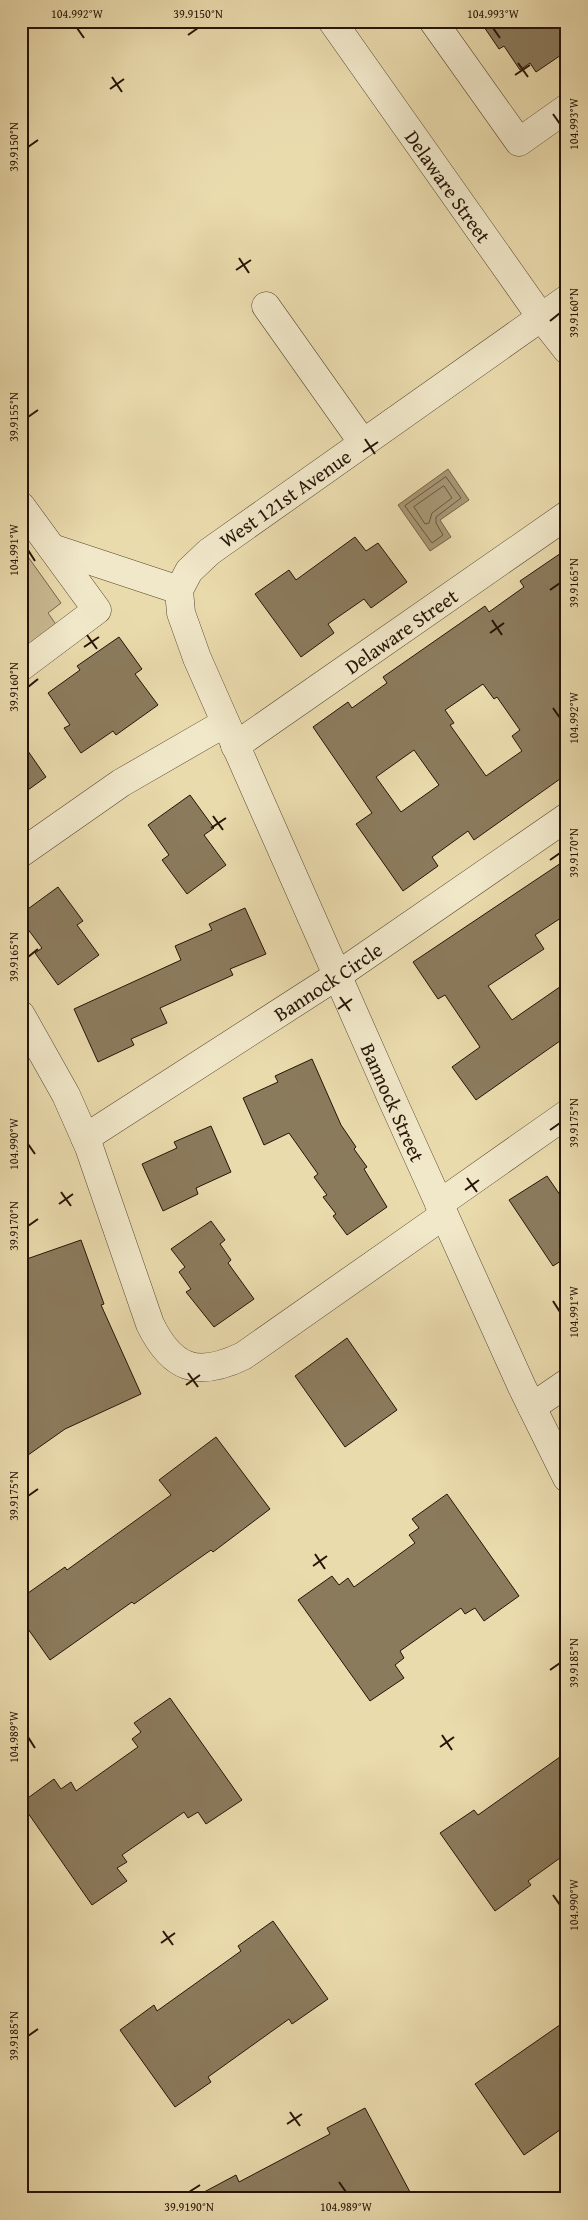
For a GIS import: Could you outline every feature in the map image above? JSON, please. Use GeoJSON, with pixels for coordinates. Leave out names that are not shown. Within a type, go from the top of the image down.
{"type":"FeatureCollection","features":[{"type":"Feature","properties":{"kind":"street","name":"Delaware Street"},"geometry":{"type":"LineString","coordinates":[[332,21],[541,317],[567,350]]}},
{"type":"Feature","properties":{"kind":"street"},"geometry":{"type":"LineString","coordinates":[[433,21],[519,142],[567,108]]}},
{"type":"Feature","properties":{"kind":"street","name":"West 121st Avenue"},"geometry":{"type":"LineString","coordinates":[[180,590],[189,571],[209,552],[567,299]]}},
{"type":"Feature","properties":{"kind":"street"},"geometry":{"type":"LineString","coordinates":[[266,306],[363,444]]}},
{"type":"Feature","properties":{"kind":"street"},"geometry":{"type":"LineString","coordinates":[[21,506],[97,610],[21,667]]}},
{"type":"Feature","properties":{"kind":"street","name":"Delaware Street"},"geometry":{"type":"LineString","coordinates":[[230,735],[567,515]]}},
{"type":"Feature","properties":{"kind":"street"},"geometry":{"type":"LineString","coordinates":[[21,853],[121,783],[230,735],[181,614],[180,590],[52,548]]}},
{"type":"Feature","properties":{"kind":"street","name":"Bannock Street"},"geometry":{"type":"LineString","coordinates":[[230,735],[441,1209],[532,1407],[567,1478]]}},
{"type":"Feature","properties":{"kind":"street","name":"Bannock Circle"},"geometry":{"type":"LineString","coordinates":[[85,1138],[338,975],[567,817]]}},
{"type":"Feature","properties":{"kind":"street"},"geometry":{"type":"LineString","coordinates":[[21,1015],[66,1095],[85,1138],[150,1324],[160,1344],[172,1358],[194,1366],[226,1364],[243,1356],[567,1114]]}},
{"type":"Feature","properties":{"kind":"street"},"geometry":{"type":"LineString","coordinates":[[532,1407],[567,1383]]}},
{"type":"Feature","properties":{"kind":"shaded area"},"geometry":{"type":"Polygon","coordinates":[[[21,547],[61,603],[48,613],[57,626],[21,651],[21,547]]]}},
{"type":"Feature","properties":{"kind":"water"},"geometry":{"type":"Polygon","coordinates":[[[448,469],[469,500],[440,520],[451,537],[430,551],[398,505],[448,469]]]}},
{"type":"Feature","properties":{"kind":"building"},"geometry":{"type":"Polygon","coordinates":[[[480,21],[567,21],[567,51],[536,72],[530,63],[520,70],[504,46],[499,49],[480,21]]]}},
{"type":"Feature","properties":{"kind":"building"},"geometry":{"type":"Polygon","coordinates":[[[355,537],[366,551],[378,543],[407,582],[371,608],[364,599],[328,624],[334,633],[301,657],[255,594],[289,570],[296,580],[355,537]]]}},
{"type":"Feature","properties":{"kind":"building"},"geometry":{"type":"Polygon","coordinates":[[[567,549],[567,774],[474,840],[468,831],[432,857],[438,866],[403,891],[356,824],[372,813],[313,727],[348,702],[352,708],[387,683],[383,677],[485,606],[489,612],[524,587],[520,581],[567,549]],[[483,684],[445,710],[454,723],[450,725],[486,776],[522,751],[512,736],[520,730],[497,697],[494,699],[483,684]],[[414,750],[376,777],[401,812],[439,785],[414,750]]]}},
{"type":"Feature","properties":{"kind":"building"},"geometry":{"type":"Polygon","coordinates":[[[119,637],[142,669],[135,674],[158,705],[116,735],[113,731],[81,753],[64,728],[70,725],[48,693],[80,670],[77,666],[119,637]]]}},
{"type":"Feature","properties":{"kind":"building"},"geometry":{"type":"Polygon","coordinates":[[[21,741],[46,777],[21,795],[21,741]]]}},
{"type":"Feature","properties":{"kind":"building"},"geometry":{"type":"Polygon","coordinates":[[[190,795],[214,828],[204,835],[226,865],[187,894],[162,860],[169,855],[148,825],[190,795]]]}},
{"type":"Feature","properties":{"kind":"building"},"geometry":{"type":"Polygon","coordinates":[[[567,859],[567,914],[535,935],[544,949],[488,986],[512,1020],[567,982],[567,1036],[476,1100],[452,1067],[480,1047],[445,995],[438,999],[413,962],[567,859]]]}},
{"type":"Feature","properties":{"kind":"building"},"geometry":{"type":"Polygon","coordinates":[[[58,887],[83,921],[77,925],[99,955],[58,985],[35,953],[42,948],[21,920],[21,914],[58,887]]]}},
{"type":"Feature","properties":{"kind":"building"},"geometry":{"type":"Polygon","coordinates":[[[245,908],[266,954],[230,969],[233,975],[160,1008],[167,1023],[131,1039],[134,1045],[98,1062],[74,1009],[181,960],[175,946],[212,930],[209,924],[245,908]]]}},
{"type":"Feature","properties":{"kind":"building"},"geometry":{"type":"Polygon","coordinates":[[[312,1059],[341,1125],[356,1147],[354,1149],[367,1167],[364,1169],[387,1207],[347,1235],[333,1216],[336,1214],[323,1197],[327,1195],[314,1177],[318,1174],[289,1133],[264,1145],[243,1098],[278,1082],[275,1076],[312,1059]]]}},
{"type":"Feature","properties":{"kind":"building"},"geometry":{"type":"Polygon","coordinates":[[[211,1126],[231,1172],[196,1188],[198,1194],[163,1211],[142,1164],[177,1148],[174,1142],[211,1126]]]}},
{"type":"Feature","properties":{"kind":"building"},"geometry":{"type":"Polygon","coordinates":[[[547,1176],[567,1205],[567,1257],[553,1266],[509,1200],[547,1176]]]}},
{"type":"Feature","properties":{"kind":"building"},"geometry":{"type":"Polygon","coordinates":[[[211,1221],[225,1240],[220,1244],[231,1260],[228,1263],[254,1299],[214,1327],[186,1292],[191,1289],[179,1272],[185,1267],[171,1249],[211,1221]]]}},
{"type":"Feature","properties":{"kind":"building"},"geometry":{"type":"Polygon","coordinates":[[[81,1240],[104,1304],[101,1305],[141,1394],[65,1429],[21,1460],[21,1261],[81,1240]]]}},
{"type":"Feature","properties":{"kind":"building"},"geometry":{"type":"Polygon","coordinates":[[[347,1338],[397,1410],[345,1447],[295,1376],[347,1338]]]}},
{"type":"Feature","properties":{"kind":"building"},"geometry":{"type":"Polygon","coordinates":[[[216,1437],[270,1509],[213,1552],[211,1550],[134,1604],[132,1602],[50,1660],[21,1619],[21,1598],[65,1567],[67,1570],[171,1495],[159,1480],[216,1437]]]}},
{"type":"Feature","properties":{"kind":"building"},"geometry":{"type":"Polygon","coordinates":[[[447,1494],[519,1596],[484,1621],[475,1608],[465,1614],[461,1608],[400,1651],[404,1658],[395,1665],[404,1678],[370,1701],[298,1600],[332,1576],[339,1585],[348,1578],[354,1587],[415,1543],[409,1535],[419,1528],[412,1519],[447,1494]]]}},
{"type":"Feature","properties":{"kind":"building"},"geometry":{"type":"Polygon","coordinates":[[[170,1698],[242,1800],[206,1824],[198,1812],[188,1818],[184,1812],[122,1855],[127,1862],[117,1868],[127,1881],[92,1905],[21,1803],[54,1779],[61,1789],[71,1782],[76,1791],[138,1747],[132,1739],[141,1732],[134,1723],[170,1698]]]}},
{"type":"Feature","properties":{"kind":"building"},"geometry":{"type":"Polygon","coordinates":[[[567,1752],[567,1853],[528,1881],[531,1885],[495,1911],[440,1833],[474,1810],[478,1815],[567,1752]]]}},
{"type":"Feature","properties":{"kind":"building"},"geometry":{"type":"Polygon","coordinates":[[[273,1921],[328,1999],[292,2024],[289,2019],[208,2077],[211,2082],[175,2107],[120,2030],[154,2005],[157,2011],[241,1951],[238,1946],[273,1921]]]}},
{"type":"Feature","properties":{"kind":"building"},"geometry":{"type":"Polygon","coordinates":[[[567,2020],[567,2125],[524,2155],[475,2084],[567,2020]]]}},
{"type":"Feature","properties":{"kind":"building"},"geometry":{"type":"Polygon","coordinates":[[[365,2108],[410,2192],[397,2199],[191,2199],[236,2175],[239,2182],[330,2134],[327,2128],[365,2108]]]}}]}
